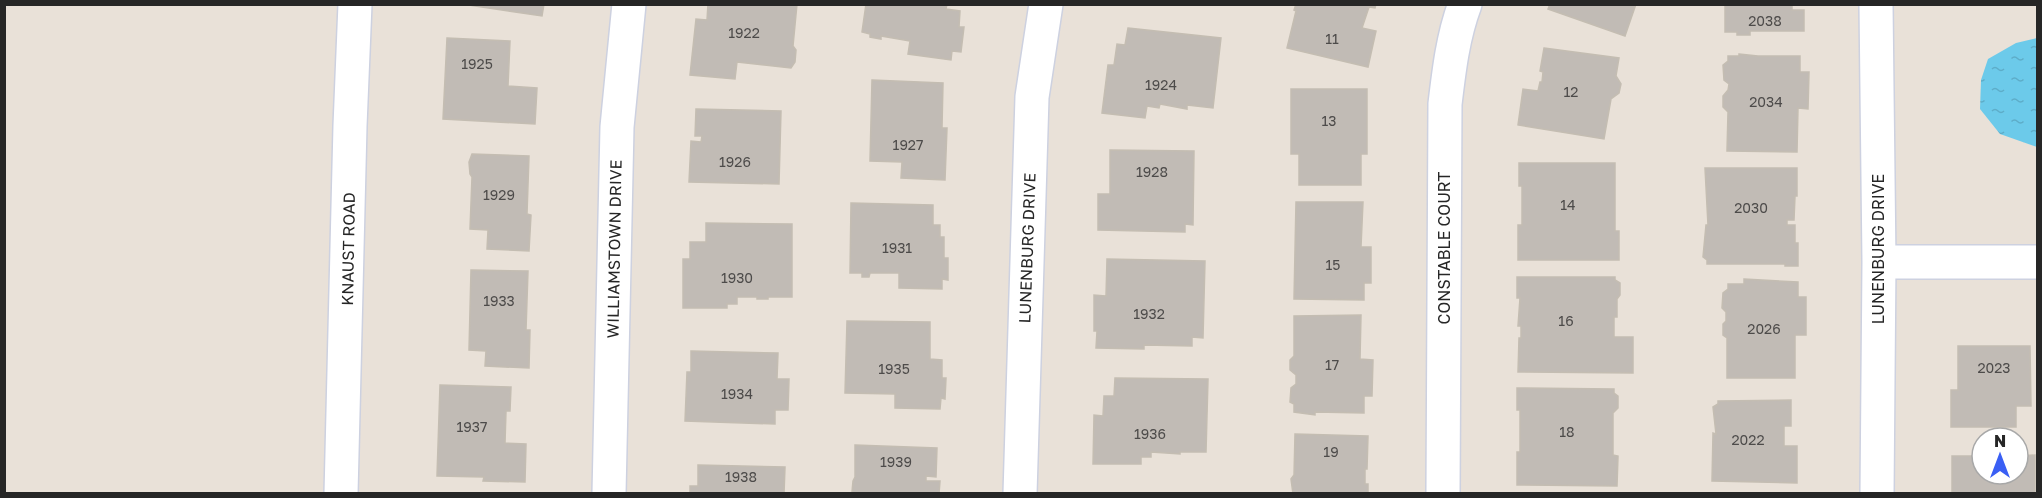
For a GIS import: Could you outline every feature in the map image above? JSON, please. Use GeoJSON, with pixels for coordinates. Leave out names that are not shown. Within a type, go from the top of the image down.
{"type":"FeatureCollection","features":[{"type":"Feature","properties":{"kind":"street","name":"KNAUST ROAD"},"geometry":{"type":"LineString","coordinates":[[341,494],[355,4]]}},
{"type":"Feature","properties":{"kind":"street","name":"WILLIAMSTOWN DRIVE"},"geometry":{"type":"LineString","coordinates":[[609,494],[617,127],[629,4]]}},
{"type":"Feature","properties":{"kind":"street","name":"LUNENBURG DRIVE"},"geometry":{"type":"LineString","coordinates":[[1020,494],[1032,97],[1046,4]]}},
{"type":"Feature","properties":{"kind":"street","name":"CONSTABLE COURT"},"geometry":{"type":"LineString","coordinates":[[1443,494],[1445,104],[1458,23],[1465,4]]}},
{"type":"Feature","properties":{"kind":"street","name":"LUNENBURG DRIVE"},"geometry":{"type":"LineString","coordinates":[[1876,4],[1879,262],[1877,494]]}},
{"type":"Feature","properties":{"kind":"street"},"geometry":{"type":"LineString","coordinates":[[1879,262],[2037,262]]}},
{"type":"Feature","properties":{"kind":"water"},"geometry":{"type":"Polygon","coordinates":[[[2038,38],[2037,147],[2000,134],[1980,109],[1981,80],[1988,59],[2016,43],[2038,38]]]}},
{"type":"Feature","properties":{"kind":"building"},"geometry":{"type":"Polygon","coordinates":[[[462,4],[544,4],[542,16],[462,4]]]}},
{"type":"Feature","properties":{"kind":"building"},"geometry":{"type":"Polygon","coordinates":[[[708,4],[797,4],[793,46],[796,50],[795,62],[791,68],[737,62],[735,79],[690,75],[696,19],[707,20],[708,4]]]}},
{"type":"Feature","properties":{"kind":"building"},"geometry":{"type":"Polygon","coordinates":[[[866,4],[947,4],[946,9],[960,11],[959,27],[964,27],[961,52],[952,51],[951,60],[908,54],[910,41],[881,36],[881,39],[870,37],[870,34],[862,32],[866,4]]]}},
{"type":"Feature","properties":{"kind":"building"},"geometry":{"type":"Polygon","coordinates":[[[1296,4],[1376,4],[1375,8],[1369,7],[1362,28],[1376,31],[1368,67],[1287,48],[1296,4]]]}},
{"type":"Feature","properties":{"kind":"building"},"geometry":{"type":"Polygon","coordinates":[[[1550,4],[1636,4],[1625,36],[1548,9],[1550,4]]]}},
{"type":"Feature","properties":{"kind":"building"},"geometry":{"type":"Polygon","coordinates":[[[1725,4],[1792,4],[1792,10],[1804,10],[1804,31],[1750,31],[1750,35],[1725,32],[1725,4]]]}},
{"type":"Feature","properties":{"kind":"building"},"geometry":{"type":"Polygon","coordinates":[[[1128,28],[1221,38],[1213,108],[1187,105],[1187,109],[1160,104],[1159,108],[1147,106],[1145,118],[1102,113],[1108,65],[1114,65],[1117,44],[1125,45],[1128,28]]]}},
{"type":"Feature","properties":{"kind":"building"},"geometry":{"type":"Polygon","coordinates":[[[447,38],[510,41],[508,86],[537,88],[535,124],[443,119],[447,38]]]}},
{"type":"Feature","properties":{"kind":"building"},"geometry":{"type":"Polygon","coordinates":[[[1544,48],[1619,58],[1616,76],[1621,84],[1619,93],[1611,99],[1604,139],[1518,125],[1523,89],[1538,91],[1540,82],[1542,82],[1543,72],[1540,71],[1544,48]]]}},
{"type":"Feature","properties":{"kind":"building"},"geometry":{"type":"Polygon","coordinates":[[[1739,54],[1800,56],[1800,72],[1809,72],[1808,109],[1798,108],[1797,152],[1727,151],[1728,112],[1723,107],[1723,96],[1729,84],[1724,80],[1723,65],[1728,61],[1728,56],[1739,56],[1739,54]]]}},
{"type":"Feature","properties":{"kind":"building"},"geometry":{"type":"Polygon","coordinates":[[[872,80],[943,83],[942,128],[947,128],[945,180],[901,178],[902,162],[870,161],[872,80]]]}},
{"type":"Feature","properties":{"kind":"building"},"geometry":{"type":"Polygon","coordinates":[[[1291,89],[1367,89],[1367,154],[1361,154],[1361,185],[1299,185],[1299,154],[1291,154],[1291,89]]]}},
{"type":"Feature","properties":{"kind":"building"},"geometry":{"type":"Polygon","coordinates":[[[696,109],[781,111],[779,184],[689,182],[691,141],[701,142],[702,136],[695,136],[696,109]]]}},
{"type":"Feature","properties":{"kind":"building"},"geometry":{"type":"Polygon","coordinates":[[[1110,150],[1194,151],[1193,225],[1185,224],[1185,232],[1098,230],[1098,194],[1110,194],[1110,150]]]}},
{"type":"Feature","properties":{"kind":"building"},"geometry":{"type":"Polygon","coordinates":[[[472,154],[529,156],[527,214],[531,215],[529,251],[487,249],[488,230],[470,229],[472,177],[469,162],[472,154]]]}},
{"type":"Feature","properties":{"kind":"building"},"geometry":{"type":"Polygon","coordinates":[[[1519,163],[1615,163],[1615,231],[1619,231],[1619,260],[1518,260],[1518,225],[1522,225],[1522,186],[1519,186],[1519,163]]]}},
{"type":"Feature","properties":{"kind":"building"},"geometry":{"type":"Polygon","coordinates":[[[1705,168],[1797,168],[1794,220],[1787,220],[1787,225],[1795,225],[1798,266],[1707,264],[1707,260],[1703,257],[1706,225],[1708,225],[1705,168]]]}},
{"type":"Feature","properties":{"kind":"building"},"geometry":{"type":"Polygon","coordinates":[[[1296,202],[1363,202],[1361,247],[1371,247],[1371,283],[1364,283],[1364,300],[1294,299],[1296,202]]]}},
{"type":"Feature","properties":{"kind":"building"},"geometry":{"type":"Polygon","coordinates":[[[851,203],[933,205],[933,225],[940,225],[940,237],[944,237],[944,258],[948,258],[948,280],[942,279],[942,289],[899,288],[899,273],[870,273],[869,277],[862,277],[862,273],[850,273],[851,203]]]}},
{"type":"Feature","properties":{"kind":"building"},"geometry":{"type":"Polygon","coordinates":[[[706,223],[792,224],[792,297],[757,299],[757,297],[737,297],[737,304],[727,304],[727,308],[683,308],[683,259],[690,259],[690,242],[706,242],[706,223]]]}},
{"type":"Feature","properties":{"kind":"building"},"geometry":{"type":"Polygon","coordinates":[[[1107,259],[1205,261],[1203,338],[1192,337],[1192,346],[1144,345],[1144,349],[1096,348],[1094,295],[1106,296],[1107,259]]]}},
{"type":"Feature","properties":{"kind":"building"},"geometry":{"type":"Polygon","coordinates":[[[471,270],[528,271],[526,330],[530,330],[529,368],[485,366],[486,351],[469,350],[471,270]]]}},
{"type":"Feature","properties":{"kind":"building"},"geometry":{"type":"Polygon","coordinates":[[[1517,277],[1615,277],[1615,280],[1620,283],[1620,295],[1617,299],[1617,317],[1614,317],[1614,337],[1633,337],[1633,373],[1518,372],[1521,326],[1518,326],[1520,298],[1517,298],[1517,277]]]}},
{"type":"Feature","properties":{"kind":"building"},"geometry":{"type":"Polygon","coordinates":[[[1744,279],[1798,282],[1798,297],[1806,297],[1806,335],[1795,335],[1795,378],[1727,378],[1727,338],[1723,335],[1726,312],[1722,308],[1723,293],[1728,289],[1728,284],[1744,284],[1744,279]]]}},
{"type":"Feature","properties":{"kind":"building"},"geometry":{"type":"Polygon","coordinates":[[[1361,315],[1360,359],[1373,360],[1372,396],[1364,396],[1364,413],[1315,412],[1315,415],[1294,412],[1294,404],[1290,402],[1291,388],[1296,384],[1296,375],[1290,370],[1290,360],[1294,356],[1294,316],[1361,315]]]}},
{"type":"Feature","properties":{"kind":"building"},"geometry":{"type":"Polygon","coordinates":[[[847,321],[930,322],[930,359],[942,360],[942,378],[946,378],[945,399],[941,398],[940,409],[895,408],[895,394],[845,393],[847,321]]]}},
{"type":"Feature","properties":{"kind":"building"},"geometry":{"type":"Polygon","coordinates":[[[1958,346],[2030,346],[2031,406],[2016,406],[2016,426],[1951,427],[1951,390],[1958,390],[1958,346]]]}},
{"type":"Feature","properties":{"kind":"building"},"geometry":{"type":"Polygon","coordinates":[[[691,351],[778,353],[777,379],[789,379],[788,410],[775,410],[775,424],[685,421],[687,372],[691,372],[691,351]]]}},
{"type":"Feature","properties":{"kind":"building"},"geometry":{"type":"Polygon","coordinates":[[[1115,378],[1208,379],[1206,452],[1180,452],[1180,454],[1151,452],[1151,457],[1141,457],[1141,464],[1093,464],[1094,415],[1103,416],[1104,396],[1114,396],[1115,378]]]}},
{"type":"Feature","properties":{"kind":"building"},"geometry":{"type":"Polygon","coordinates":[[[440,385],[511,387],[510,411],[506,411],[505,443],[526,444],[525,482],[483,481],[484,477],[437,476],[440,385]]]}},
{"type":"Feature","properties":{"kind":"building"},"geometry":{"type":"Polygon","coordinates":[[[1517,388],[1614,389],[1614,393],[1618,396],[1618,408],[1613,413],[1613,455],[1618,456],[1617,486],[1517,485],[1520,410],[1517,410],[1517,388]]]}},
{"type":"Feature","properties":{"kind":"building"},"geometry":{"type":"Polygon","coordinates":[[[1791,400],[1791,426],[1784,426],[1784,446],[1797,446],[1797,483],[1712,481],[1713,433],[1716,434],[1713,407],[1718,404],[1718,401],[1791,400]]]}},
{"type":"Feature","properties":{"kind":"building"},"geometry":{"type":"Polygon","coordinates":[[[1295,434],[1368,436],[1365,484],[1368,484],[1368,494],[1293,494],[1291,479],[1294,475],[1295,434]]]}},
{"type":"Feature","properties":{"kind":"building"},"geometry":{"type":"Polygon","coordinates":[[[855,445],[937,448],[936,477],[926,476],[926,481],[940,481],[939,494],[854,494],[852,492],[855,477],[855,445]]]}},
{"type":"Feature","properties":{"kind":"building"},"geometry":{"type":"Polygon","coordinates":[[[2030,455],[2035,455],[2035,494],[1952,494],[1952,456],[1970,456],[1970,486],[2030,486],[2030,455]]]}},
{"type":"Feature","properties":{"kind":"building"},"geometry":{"type":"Polygon","coordinates":[[[698,465],[785,467],[784,494],[690,494],[690,486],[698,486],[698,465]]]}}]}
